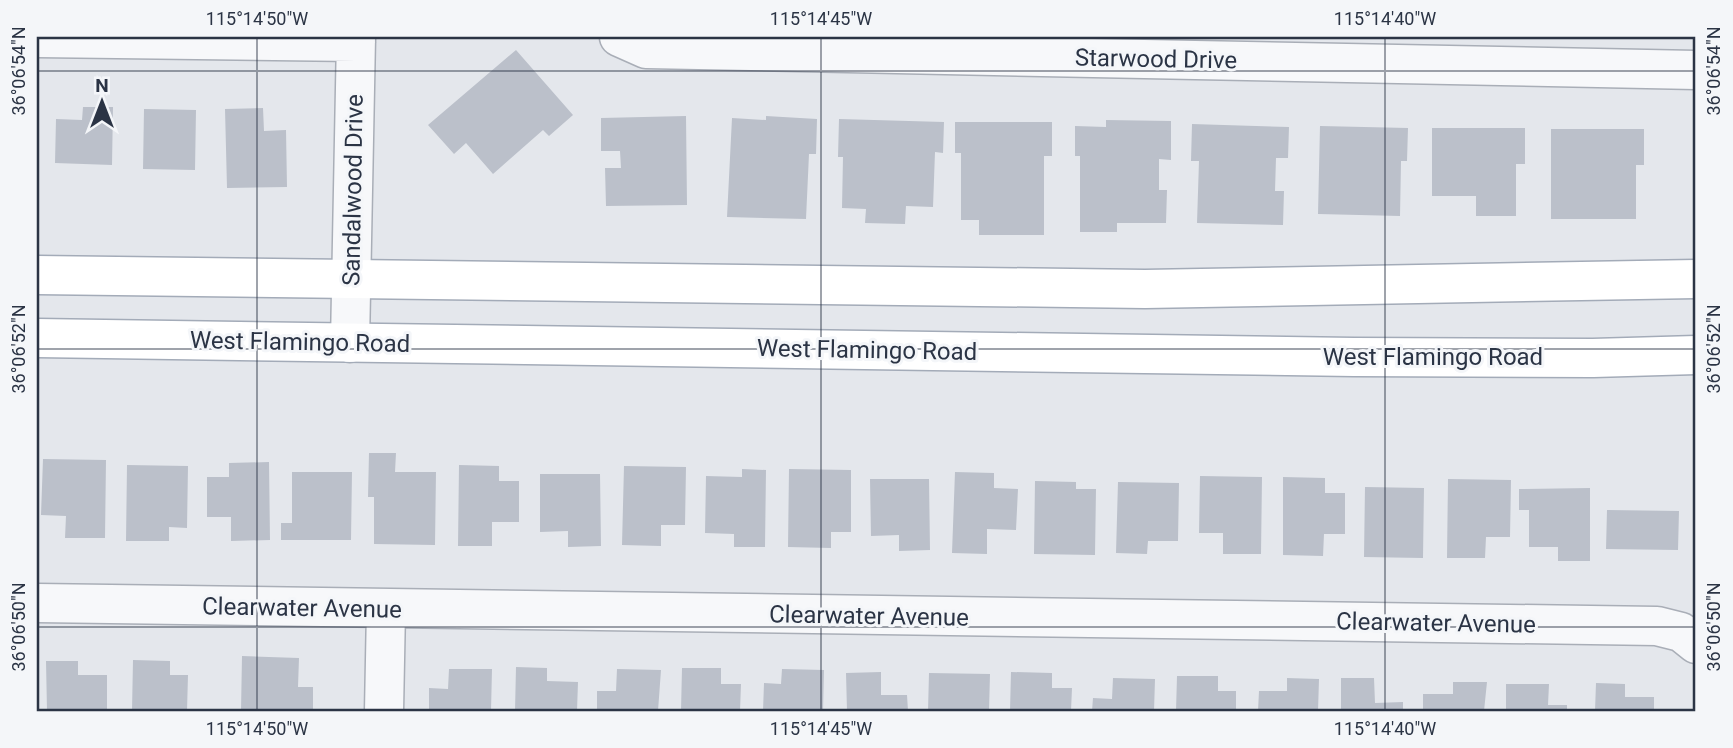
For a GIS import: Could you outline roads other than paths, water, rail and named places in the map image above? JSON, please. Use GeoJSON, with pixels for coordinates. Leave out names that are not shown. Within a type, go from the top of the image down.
{"type":"FeatureCollection","features":[{"type":"Feature","properties":{"kind":"main road"},"geometry":{"type":"LineString","coordinates":[[37,275],[1145,289],[1696,279]]}},
{"type":"Feature","properties":{"kind":"main road","name":"West Flamingo Road"},"geometry":{"type":"LineString","coordinates":[[37,338],[1354,357],[1592,358],[1696,355]]}},
{"type":"Feature","properties":{"kind":"street","name":"Starwood Drive"},"geometry":{"type":"LineString","coordinates":[[619,37],[646,49],[1696,70]]}},
{"type":"Feature","properties":{"kind":"street"},"geometry":{"type":"LineString","coordinates":[[37,38],[356,40]]}},
{"type":"Feature","properties":{"kind":"street","name":"Sandalwood Drive"},"geometry":{"type":"LineString","coordinates":[[350,343],[356,40]]}},
{"type":"Feature","properties":{"kind":"street","name":"Clearwater Avenue"},"geometry":{"type":"LineString","coordinates":[[37,603],[1657,626],[1681,632],[1696,644]]}},
{"type":"Feature","properties":{"kind":"street"},"geometry":{"type":"LineString","coordinates":[[384,711],[386,609]]}}]}
